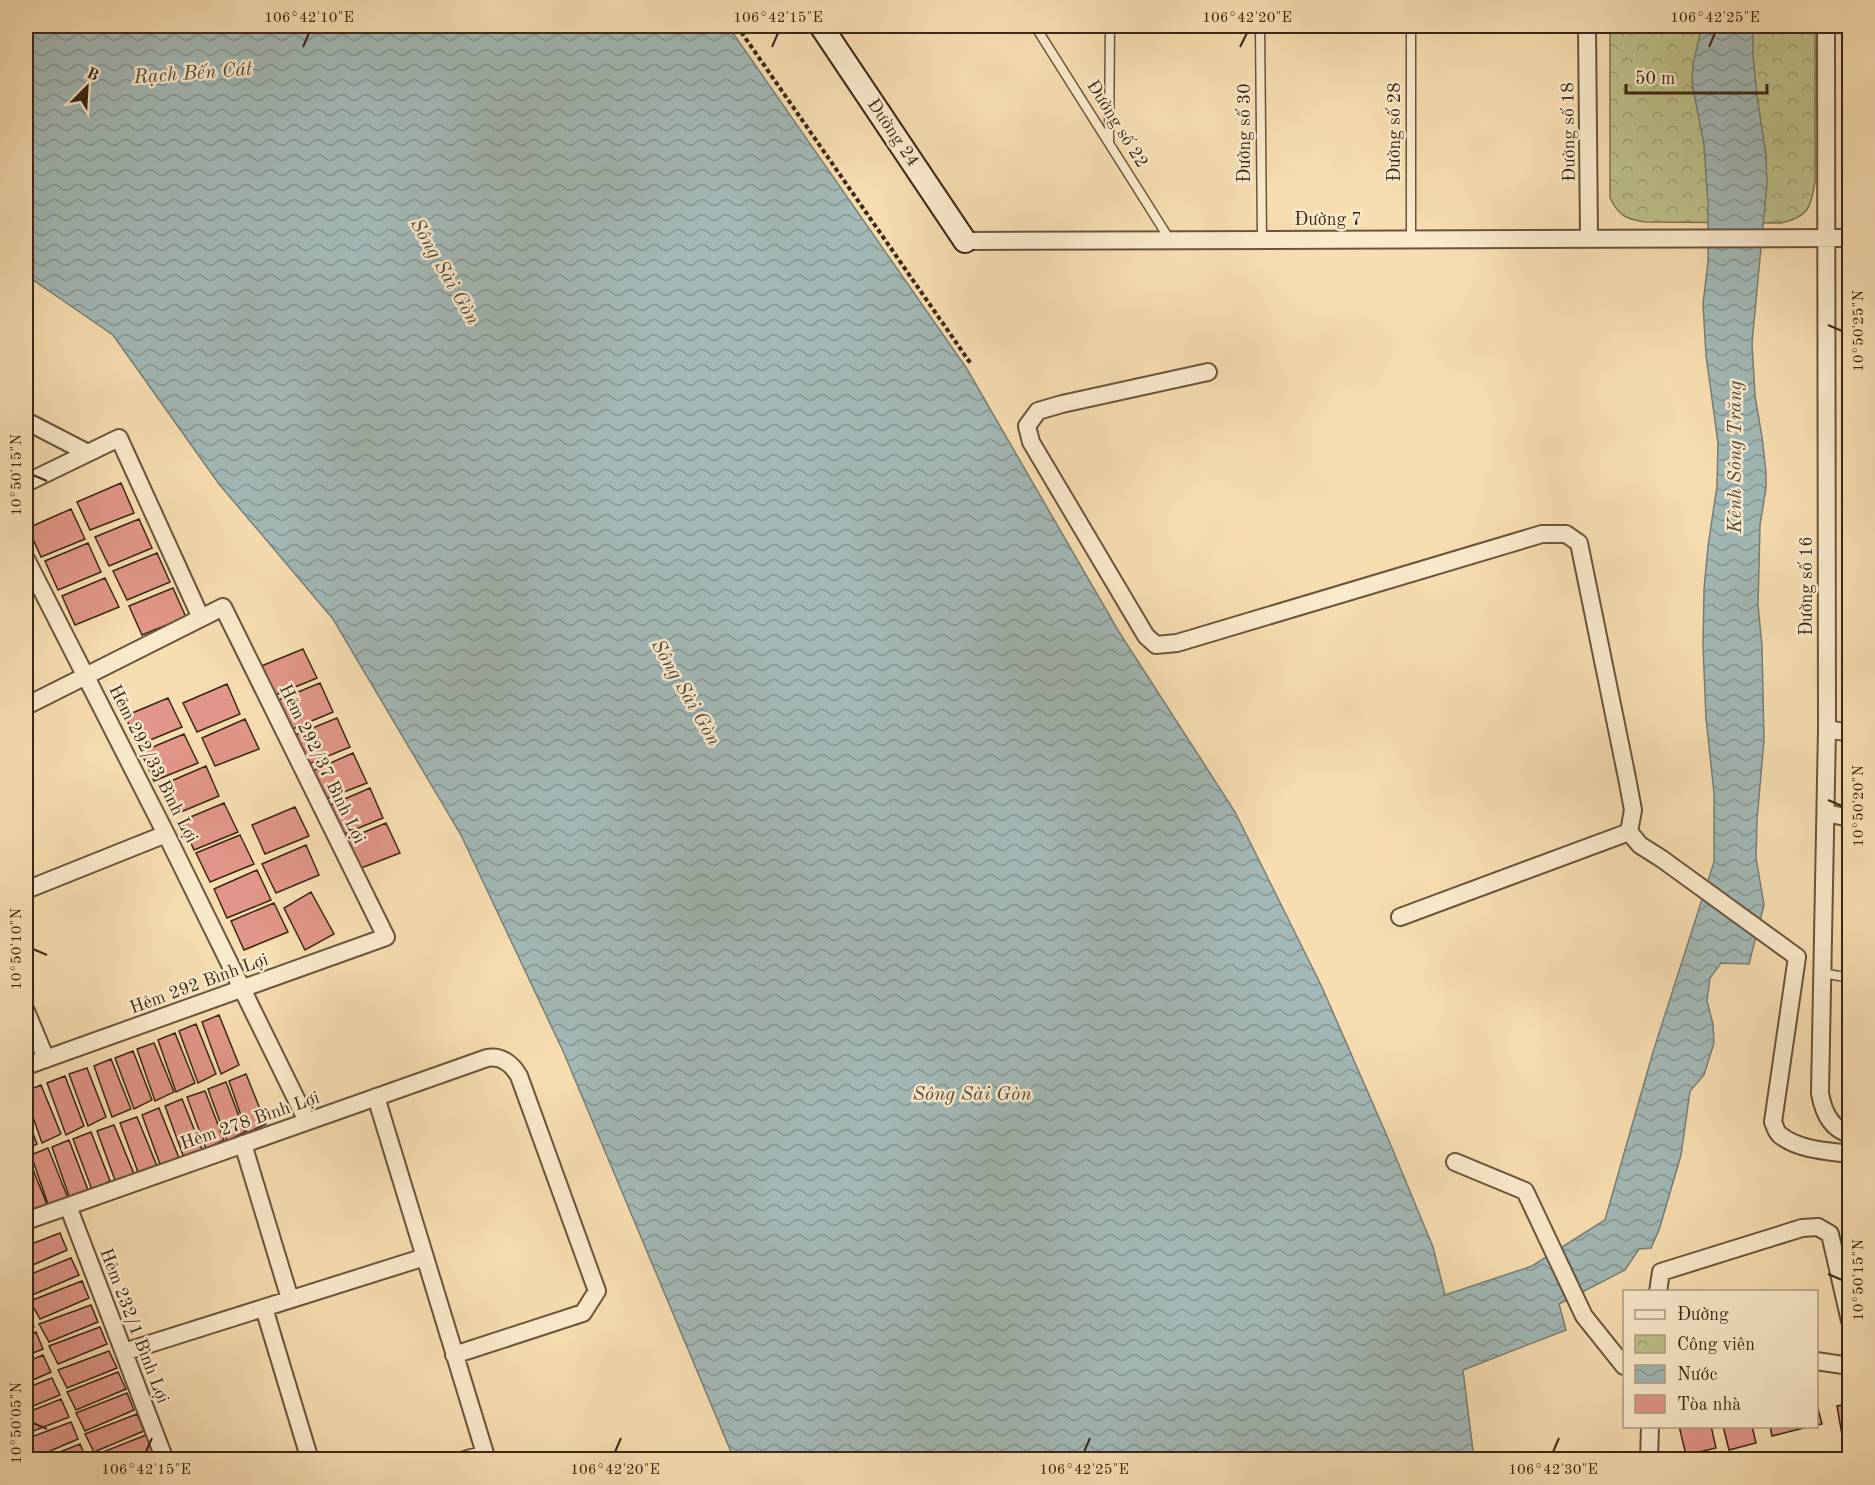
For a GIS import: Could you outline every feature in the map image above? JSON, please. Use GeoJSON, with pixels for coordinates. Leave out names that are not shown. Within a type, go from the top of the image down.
{"type":"FeatureCollection","features":[{"type":"Feature","properties":{"kind":"street","name":"Đường 24"},"geometry":{"type":"LineString","coordinates":[[821,26],[965,241]]}},
{"type":"Feature","properties":{"kind":"street","name":"Đường số 18"},"geometry":{"type":"LineString","coordinates":[[1587,26],[1589,238]]}},
{"type":"Feature","properties":{"kind":"street","name":"Đường số 16"},"geometry":{"type":"LineString","coordinates":[[1826,26],[1827,729],[1820,1093],[1823,1108],[1832,1124],[1844,1133],[1850,1134]]}},
{"type":"Feature","properties":{"kind":"street","name":"Đường 7"},"geometry":{"type":"LineString","coordinates":[[965,241],[1850,238]]}},
{"type":"Feature","properties":{"kind":"street"},"geometry":{"type":"LineString","coordinates":[[1208,372],[1038,411],[1027,426],[1031,442],[1146,636],[1156,645],[1177,643],[1542,534],[1566,534],[1579,543],[1633,810],[1629,832]]}},
{"type":"Feature","properties":{"kind":"street"},"geometry":{"type":"LineString","coordinates":[[26,421],[86,452]]}},
{"type":"Feature","properties":{"kind":"street"},"geometry":{"type":"LineString","coordinates":[[26,483],[119,438],[201,618],[26,705]]}},
{"type":"Feature","properties":{"kind":"street","name":"Hẻm 292/33 Bình Lợi"},"geometry":{"type":"LineString","coordinates":[[26,559],[87,676],[307,1121]]}},
{"type":"Feature","properties":{"kind":"street","name":"Hẻm 292/37 Bình Lợi"},"geometry":{"type":"LineString","coordinates":[[201,618],[223,607],[386,938]]}},
{"type":"Feature","properties":{"kind":"street"},"geometry":{"type":"LineString","coordinates":[[1827,729],[1850,733]]}},
{"type":"Feature","properties":{"kind":"street"},"geometry":{"type":"LineString","coordinates":[[1826,813],[1850,818]]}},
{"type":"Feature","properties":{"kind":"street"},"geometry":{"type":"LineString","coordinates":[[1629,832],[1640,844],[1797,957],[1773,1122],[1779,1134],[1797,1144],[1850,1154]]}},
{"type":"Feature","properties":{"kind":"street"},"geometry":{"type":"LineString","coordinates":[[1400,917],[1629,832]]}},
{"type":"Feature","properties":{"kind":"street"},"geometry":{"type":"LineString","coordinates":[[26,890],[166,834]]}},
{"type":"Feature","properties":{"kind":"street","name":"Hẻm 292 Bình Lợi"},"geometry":{"type":"LineString","coordinates":[[26,1066],[386,938]]}},
{"type":"Feature","properties":{"kind":"street"},"geometry":{"type":"LineString","coordinates":[[26,1011],[46,1059]]}},
{"type":"Feature","properties":{"kind":"street","name":"Hẻm 278 Bình Lợi"},"geometry":{"type":"LineString","coordinates":[[26,1221],[487,1058],[496,1057],[514,1067],[519,1076],[597,1291],[583,1312],[454,1355]]}},
{"type":"Feature","properties":{"kind":"street"},"geometry":{"type":"LineString","coordinates":[[376,1097],[486,1457],[464,1460]]}},
{"type":"Feature","properties":{"kind":"street"},"geometry":{"type":"LineString","coordinates":[[243,1144],[290,1299]]}},
{"type":"Feature","properties":{"kind":"street"},"geometry":{"type":"LineString","coordinates":[[1455,1162],[1525,1191],[1584,1316],[1623,1365]]}},
{"type":"Feature","properties":{"kind":"street","name":"Hẻm 232/1 Bình Lợi"},"geometry":{"type":"LineString","coordinates":[[68,1206],[165,1460]]}},
{"type":"Feature","properties":{"kind":"street"},"geometry":{"type":"LineString","coordinates":[[1658,1290],[1661,1272],[1802,1228],[1818,1227],[1830,1234],[1850,1321]]}},
{"type":"Feature","properties":{"kind":"street"},"geometry":{"type":"LineString","coordinates":[[124,1352],[425,1257]]}},
{"type":"Feature","properties":{"kind":"street"},"geometry":{"type":"LineString","coordinates":[[264,1308],[310,1460]]}},
{"type":"Feature","properties":{"kind":"street"},"geometry":{"type":"LineString","coordinates":[[1818,1361],[1850,1366]]}},
{"type":"Feature","properties":{"kind":"street"},"geometry":{"type":"LineString","coordinates":[[1649,1460],[1650,1428]]}},
{"type":"Feature","properties":{"kind":"lane","name":"Đường số 22"},"geometry":{"type":"LineString","coordinates":[[1035,26],[1170,240]]}},
{"type":"Feature","properties":{"kind":"lane"},"geometry":{"type":"LineString","coordinates":[[1109,142],[1110,26]]}},
{"type":"Feature","properties":{"kind":"lane","name":"Đường số 30"},"geometry":{"type":"LineString","coordinates":[[1260,26],[1262,240]]}},
{"type":"Feature","properties":{"kind":"lane","name":"Đường số 28"},"geometry":{"type":"LineString","coordinates":[[1411,26],[1411,239]]}},
{"type":"Feature","properties":{"kind":"lane"},"geometry":{"type":"LineString","coordinates":[[1823,973],[1850,978]]}},
{"type":"Feature","properties":{"kind":"path"},"geometry":{"type":"LineString","coordinates":[[737,26],[970,364]]}},
{"type":"Feature","properties":{"kind":"green space"},"geometry":{"type":"Polygon","coordinates":[[[1610,26],[1815,26],[1815,182],[1807,210],[1797,218],[1781,223],[1645,222],[1633,220],[1620,213],[1610,198],[1610,26]]]}},
{"type":"Feature","properties":{"kind":"water","name":"Sông Sài Gòn"},"geometry":{"type":"Polygon","coordinates":[[[26,26],[728,26],[967,369],[1119,632],[1235,812],[1321,985],[1387,1136],[1433,1247],[1445,1295],[1532,1266],[1605,1220],[1653,1052],[1714,862],[1714,793],[1706,718],[1703,645],[1704,590],[1717,486],[1718,443],[1706,355],[1703,304],[1708,262],[1708,204],[1704,145],[1692,83],[1693,64],[1702,26],[1753,26],[1753,56],[1766,155],[1767,184],[1752,343],[1755,396],[1766,472],[1760,525],[1758,605],[1762,646],[1764,740],[1756,858],[1764,905],[1749,964],[1721,963],[1710,978],[1707,1001],[1713,1024],[1714,1043],[1704,1075],[1690,1091],[1681,1155],[1659,1230],[1651,1248],[1639,1249],[1625,1270],[1559,1304],[1566,1330],[1463,1370],[1474,1459],[734,1459],[563,1051],[461,835],[333,619],[219,484],[113,335],[26,275],[26,26]]]}},
{"type":"Feature","properties":{"kind":"building"},"geometry":{"type":"Polygon","coordinates":[[[121,483],[134,513],[90,530],[77,502],[121,483]]]}},
{"type":"Feature","properties":{"kind":"building"},"geometry":{"type":"Polygon","coordinates":[[[71,509],[85,539],[41,557],[28,528],[71,509]]]}},
{"type":"Feature","properties":{"kind":"building"},"geometry":{"type":"Polygon","coordinates":[[[139,519],[152,548],[109,566],[95,537],[139,519]]]}},
{"type":"Feature","properties":{"kind":"building"},"geometry":{"type":"Polygon","coordinates":[[[88,543],[101,572],[58,590],[45,561],[88,543]]]}},
{"type":"Feature","properties":{"kind":"building"},"geometry":{"type":"Polygon","coordinates":[[[157,553],[170,582],[127,600],[113,571],[157,553]]]}},
{"type":"Feature","properties":{"kind":"building"},"geometry":{"type":"Polygon","coordinates":[[[105,578],[119,607],[75,625],[62,596],[105,578]]]}},
{"type":"Feature","properties":{"kind":"building"},"geometry":{"type":"Polygon","coordinates":[[[173,588],[186,617],[142,635],[129,606],[173,588]]]}},
{"type":"Feature","properties":{"kind":"building"},"geometry":{"type":"Polygon","coordinates":[[[303,649],[317,678],[273,696],[259,667],[303,649]]]}},
{"type":"Feature","properties":{"kind":"building"},"geometry":{"type":"Polygon","coordinates":[[[320,683],[333,712],[290,730],[276,701],[320,683]]]}},
{"type":"Feature","properties":{"kind":"building"},"geometry":{"type":"Polygon","coordinates":[[[227,684],[240,714],[197,732],[183,703],[227,684]]]}},
{"type":"Feature","properties":{"kind":"building"},"geometry":{"type":"Polygon","coordinates":[[[168,698],[182,727],[138,745],[125,716],[168,698]]]}},
{"type":"Feature","properties":{"kind":"building"},"geometry":{"type":"Polygon","coordinates":[[[337,718],[350,747],[306,765],[293,736],[337,718]]]}},
{"type":"Feature","properties":{"kind":"building"},"geometry":{"type":"Polygon","coordinates":[[[245,719],[259,749],[215,766],[202,738],[245,719]]]}},
{"type":"Feature","properties":{"kind":"building"},"geometry":{"type":"Polygon","coordinates":[[[184,734],[198,763],[154,781],[141,752],[184,734]]]}},
{"type":"Feature","properties":{"kind":"building"},"geometry":{"type":"Polygon","coordinates":[[[353,753],[367,783],[323,800],[310,772],[353,753]]]}},
{"type":"Feature","properties":{"kind":"building"},"geometry":{"type":"Polygon","coordinates":[[[206,766],[219,796],[176,814],[162,785],[206,766]]]}},
{"type":"Feature","properties":{"kind":"building"},"geometry":{"type":"Polygon","coordinates":[[[370,788],[383,818],[339,836],[326,807],[370,788]]]}},
{"type":"Feature","properties":{"kind":"building"},"geometry":{"type":"Polygon","coordinates":[[[224,803],[238,832],[194,850],[181,821],[224,803]]]}},
{"type":"Feature","properties":{"kind":"building"},"geometry":{"type":"Polygon","coordinates":[[[295,807],[309,836],[265,854],[252,825],[295,807]]]}},
{"type":"Feature","properties":{"kind":"building"},"geometry":{"type":"Polygon","coordinates":[[[386,823],[400,853],[356,870],[343,841],[386,823]]]}},
{"type":"Feature","properties":{"kind":"building"},"geometry":{"type":"Polygon","coordinates":[[[240,835],[254,864],[210,882],[196,853],[240,835]]]}},
{"type":"Feature","properties":{"kind":"building"},"geometry":{"type":"Polygon","coordinates":[[[306,845],[319,875],[276,893],[262,864],[306,845]]]}},
{"type":"Feature","properties":{"kind":"building"},"geometry":{"type":"Polygon","coordinates":[[[257,870],[271,900],[227,918],[214,889],[257,870]]]}},
{"type":"Feature","properties":{"kind":"building"},"geometry":{"type":"Polygon","coordinates":[[[311,892],[334,934],[305,950],[284,908],[311,892]]]}},
{"type":"Feature","properties":{"kind":"building"},"geometry":{"type":"Polygon","coordinates":[[[274,903],[288,932],[244,950],[231,921],[274,903]]]}},
{"type":"Feature","properties":{"kind":"building"},"geometry":{"type":"Polygon","coordinates":[[[219,1015],[239,1065],[221,1074],[202,1022],[219,1015]]]}},
{"type":"Feature","properties":{"kind":"building"},"geometry":{"type":"Polygon","coordinates":[[[196,1024],[216,1074],[198,1083],[179,1031],[196,1024]]]}},
{"type":"Feature","properties":{"kind":"building"},"geometry":{"type":"Polygon","coordinates":[[[175,1033],[195,1083],[176,1092],[158,1040],[175,1033]]]}},
{"type":"Feature","properties":{"kind":"building"},"geometry":{"type":"Polygon","coordinates":[[[154,1043],[174,1092],[155,1101],[137,1049],[154,1043]]]}},
{"type":"Feature","properties":{"kind":"building"},"geometry":{"type":"Polygon","coordinates":[[[133,1051],[152,1100],[134,1109],[115,1058],[133,1051]]]}},
{"type":"Feature","properties":{"kind":"building"},"geometry":{"type":"Polygon","coordinates":[[[111,1059],[131,1109],[112,1117],[94,1066],[111,1059]]]}},
{"type":"Feature","properties":{"kind":"building"},"geometry":{"type":"Polygon","coordinates":[[[87,1068],[106,1117],[88,1126],[69,1074],[87,1068]]]}},
{"type":"Feature","properties":{"kind":"building"},"geometry":{"type":"Polygon","coordinates":[[[246,1074],[266,1124],[247,1133],[229,1081],[246,1074]]]}},
{"type":"Feature","properties":{"kind":"building"},"geometry":{"type":"Polygon","coordinates":[[[65,1076],[84,1126],[66,1135],[47,1083],[65,1076]]]}},
{"type":"Feature","properties":{"kind":"building"},"geometry":{"type":"Polygon","coordinates":[[[226,1082],[245,1132],[227,1141],[208,1089],[226,1082]]]}},
{"type":"Feature","properties":{"kind":"building"},"geometry":{"type":"Polygon","coordinates":[[[41,1085],[61,1134],[42,1143],[26,1097],[26,1091],[41,1085]]]}},
{"type":"Feature","properties":{"kind":"building"},"geometry":{"type":"Polygon","coordinates":[[[205,1091],[224,1140],[206,1149],[187,1097],[205,1091]]]}},
{"type":"Feature","properties":{"kind":"building"},"geometry":{"type":"Polygon","coordinates":[[[182,1099],[202,1149],[184,1158],[165,1106],[182,1099]]]}},
{"type":"Feature","properties":{"kind":"building"},"geometry":{"type":"Polygon","coordinates":[[[159,1108],[179,1158],[161,1167],[142,1115],[159,1108]]]}},
{"type":"Feature","properties":{"kind":"building"},"geometry":{"type":"Polygon","coordinates":[[[26,1114],[37,1144],[26,1149],[26,1114]]]}},
{"type":"Feature","properties":{"kind":"building"},"geometry":{"type":"Polygon","coordinates":[[[137,1117],[157,1166],[139,1175],[120,1123],[137,1117]]]}},
{"type":"Feature","properties":{"kind":"building"},"geometry":{"type":"Polygon","coordinates":[[[114,1125],[134,1174],[116,1183],[97,1131],[114,1125]]]}},
{"type":"Feature","properties":{"kind":"building"},"geometry":{"type":"Polygon","coordinates":[[[91,1132],[110,1181],[92,1190],[73,1139],[91,1132]]]}},
{"type":"Feature","properties":{"kind":"building"},"geometry":{"type":"Polygon","coordinates":[[[69,1140],[88,1190],[70,1199],[52,1147],[69,1140]]]}},
{"type":"Feature","properties":{"kind":"building"},"geometry":{"type":"Polygon","coordinates":[[[48,1148],[68,1198],[49,1207],[31,1155],[48,1148]]]}},
{"type":"Feature","properties":{"kind":"building"},"geometry":{"type":"Polygon","coordinates":[[[28,1157],[48,1207],[29,1215],[26,1205],[26,1158],[28,1157]]]}},
{"type":"Feature","properties":{"kind":"building"},"geometry":{"type":"Polygon","coordinates":[[[60,1233],[67,1250],[26,1268],[26,1246],[60,1233]]]}},
{"type":"Feature","properties":{"kind":"building"},"geometry":{"type":"Polygon","coordinates":[[[71,1258],[79,1275],[30,1296],[26,1288],[26,1276],[71,1258]]]}},
{"type":"Feature","properties":{"kind":"building"},"geometry":{"type":"Polygon","coordinates":[[[82,1281],[89,1298],[40,1319],[30,1301],[82,1281]]]}},
{"type":"Feature","properties":{"kind":"building"},"geometry":{"type":"Polygon","coordinates":[[[91,1305],[98,1322],[49,1342],[39,1324],[91,1305]]]}},
{"type":"Feature","properties":{"kind":"building"},"geometry":{"type":"Polygon","coordinates":[[[26,1310],[34,1327],[26,1331],[26,1310]]]}},
{"type":"Feature","properties":{"kind":"building"},"geometry":{"type":"Polygon","coordinates":[[[100,1327],[107,1344],[58,1364],[49,1346],[100,1327]]]}},
{"type":"Feature","properties":{"kind":"building"},"geometry":{"type":"Polygon","coordinates":[[[36,1332],[43,1349],[26,1356],[26,1336],[36,1332]]]}},
{"type":"Feature","properties":{"kind":"building"},"geometry":{"type":"Polygon","coordinates":[[[109,1351],[117,1368],[67,1388],[58,1370],[109,1351]]]}},
{"type":"Feature","properties":{"kind":"building"},"geometry":{"type":"Polygon","coordinates":[[[43,1355],[51,1372],[26,1383],[26,1362],[43,1355]]]}},
{"type":"Feature","properties":{"kind":"building"},"geometry":{"type":"Polygon","coordinates":[[[118,1372],[126,1389],[76,1410],[67,1392],[118,1372]]]}},
{"type":"Feature","properties":{"kind":"building"},"geometry":{"type":"Polygon","coordinates":[[[52,1378],[60,1395],[26,1409],[26,1388],[52,1378]]]}},
{"type":"Feature","properties":{"kind":"building"},"geometry":{"type":"Polygon","coordinates":[[[127,1393],[134,1410],[85,1431],[76,1413],[127,1393]]]}},
{"type":"Feature","properties":{"kind":"building"},"geometry":{"type":"Polygon","coordinates":[[[61,1399],[69,1417],[26,1434],[26,1413],[61,1399]]]}},
{"type":"Feature","properties":{"kind":"building"},"geometry":{"type":"Polygon","coordinates":[[[1850,1404],[1850,1434],[1842,1435],[1837,1406],[1850,1404]]]}},
{"type":"Feature","properties":{"kind":"building"},"geometry":{"type":"Polygon","coordinates":[[[1818,1409],[1822,1424],[1818,1425],[1818,1409]]]}},
{"type":"Feature","properties":{"kind":"building"},"geometry":{"type":"Polygon","coordinates":[[[137,1414],[144,1431],[94,1452],[85,1434],[137,1414]]]}},
{"type":"Feature","properties":{"kind":"building"},"geometry":{"type":"Polygon","coordinates":[[[71,1422],[78,1439],[29,1460],[26,1454],[26,1439],[71,1422]]]}},
{"type":"Feature","properties":{"kind":"building"},"geometry":{"type":"Polygon","coordinates":[[[1679,1428],[1711,1428],[1716,1448],[1686,1455],[1679,1428]]]}},
{"type":"Feature","properties":{"kind":"building"},"geometry":{"type":"Polygon","coordinates":[[[1724,1428],[1752,1428],[1756,1443],[1729,1450],[1724,1428]]]}},
{"type":"Feature","properties":{"kind":"building"},"geometry":{"type":"Polygon","coordinates":[[[1770,1428],[1804,1428],[1772,1436],[1770,1428]]]}},
{"type":"Feature","properties":{"kind":"building"},"geometry":{"type":"Polygon","coordinates":[[[146,1435],[154,1452],[136,1460],[98,1460],[95,1455],[146,1435]]]}},
{"type":"Feature","properties":{"kind":"building"},"geometry":{"type":"Polygon","coordinates":[[[80,1444],[87,1460],[40,1460],[80,1444]]]}},
{"type":"Feature","properties":{"kind":"water label","name":"Rạch Bến Cát"},"geometry":{"type":"Point","coordinates":[193,74]}},
{"type":"Feature","properties":{"kind":"water label","name":"Kênh Sông Trăng"},"geometry":{"type":"Point","coordinates":[1736,457]}}]}
